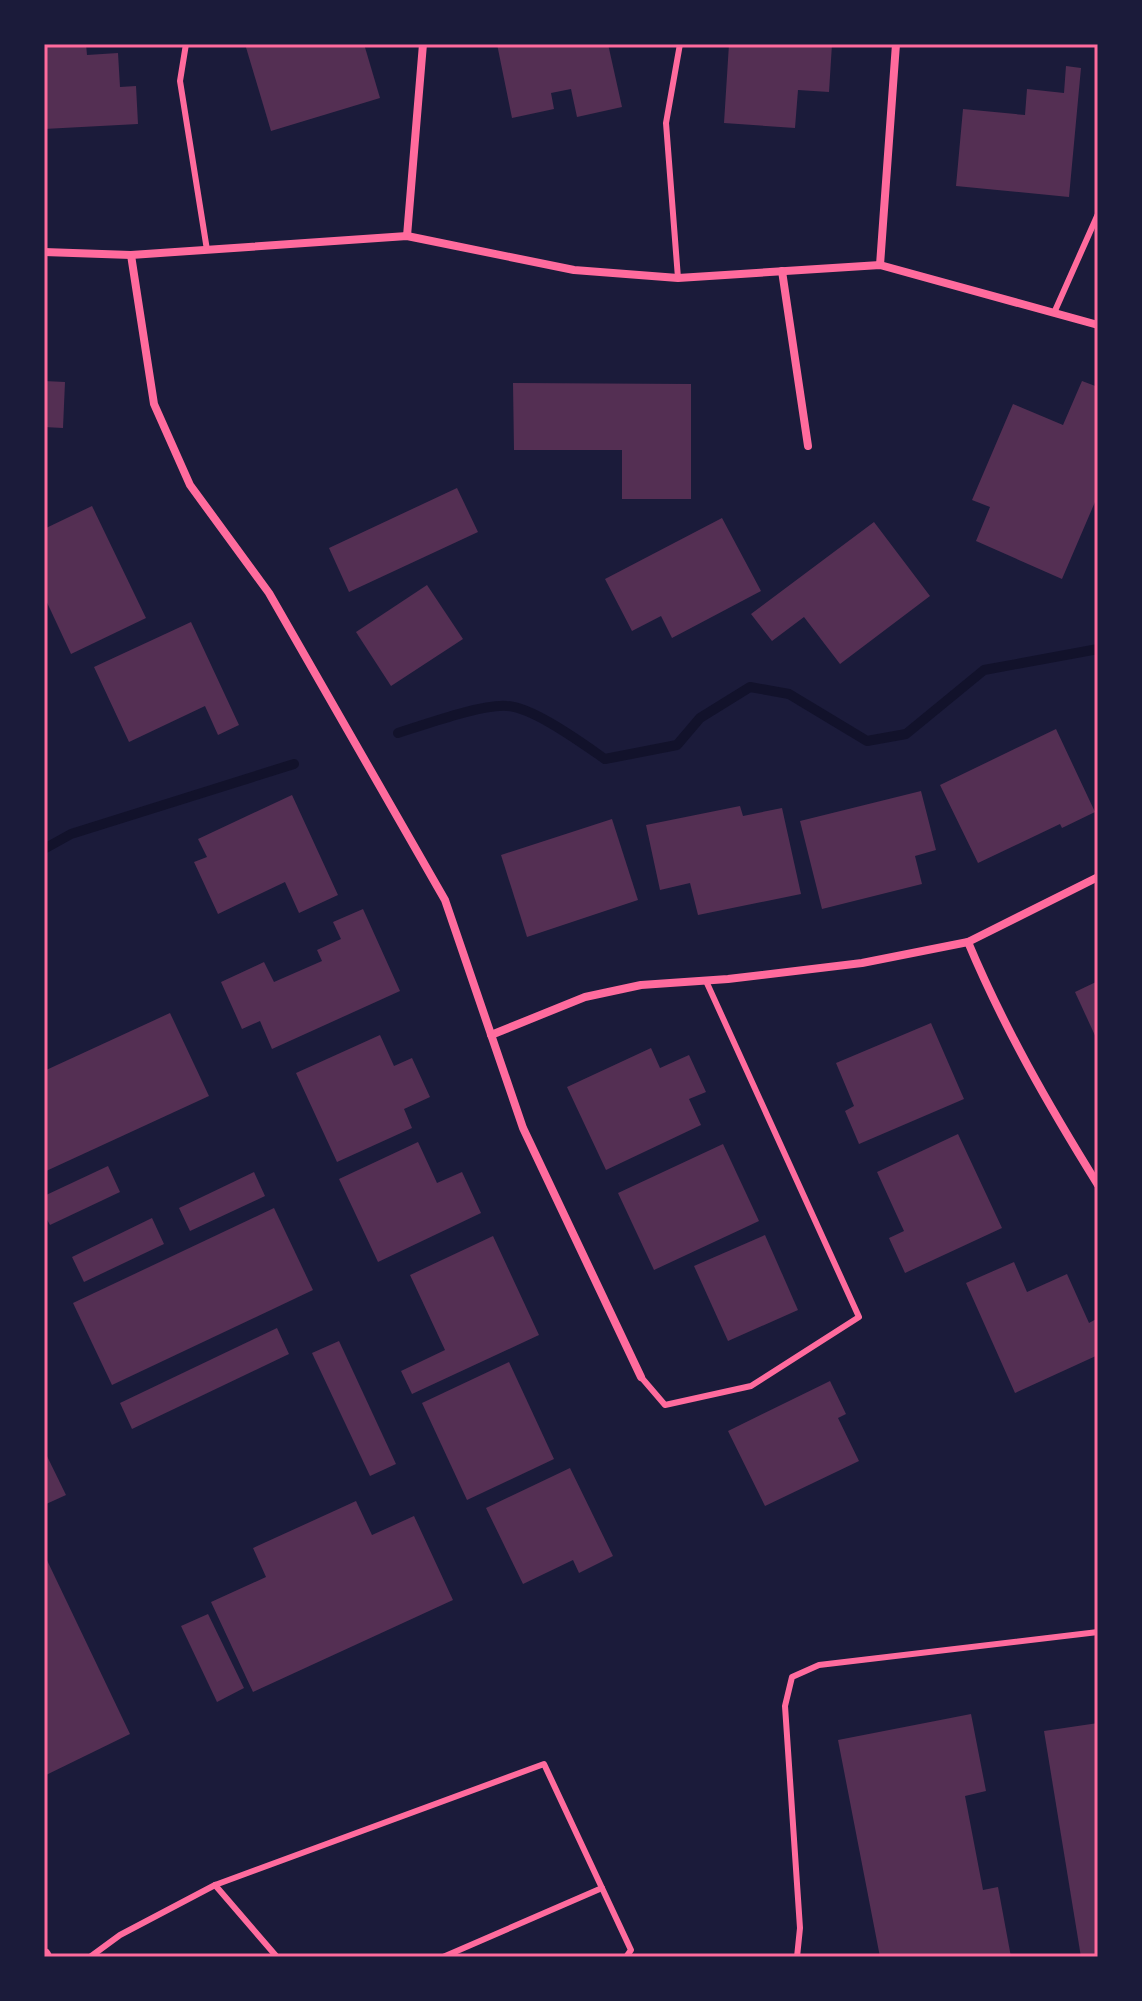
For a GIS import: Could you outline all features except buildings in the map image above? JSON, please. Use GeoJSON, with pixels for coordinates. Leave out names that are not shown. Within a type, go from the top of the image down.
{"type":"FeatureCollection","features":[{"type":"Feature","properties":{"kind":"street"},"geometry":{"type":"LineString","coordinates":[[407,236],[423,44]]}},
{"type":"Feature","properties":{"kind":"street"},"geometry":{"type":"LineString","coordinates":[[880,265],[896,44]]}},
{"type":"Feature","properties":{"kind":"street"},"geometry":{"type":"LineString","coordinates":[[44,252],[131,255],[407,236],[574,270],[678,278],[880,265],[1098,325]]}},
{"type":"Feature","properties":{"kind":"street"},"geometry":{"type":"LineString","coordinates":[[131,255],[154,404],[190,485],[269,593],[445,900],[523,1128],[641,1377]]}},
{"type":"Feature","properties":{"kind":"street"},"geometry":{"type":"LineString","coordinates":[[782,271],[808,446]]}},
{"type":"Feature","properties":{"kind":"street"},"geometry":{"type":"LineString","coordinates":[[491,1035],[585,997],[641,985],[706,981],[862,963],[968,942],[1098,877]]}},
{"type":"Feature","properties":{"kind":"street"},"geometry":{"type":"LineString","coordinates":[[968,942],[1000,1017],[1026,1067],[1098,1185]]}},
{"type":"Feature","properties":{"kind":"lane"},"geometry":{"type":"LineString","coordinates":[[186,44],[180,81],[207,250]]}},
{"type":"Feature","properties":{"kind":"lane"},"geometry":{"type":"LineString","coordinates":[[678,278],[666,123],[680,44]]}},
{"type":"Feature","properties":{"kind":"lane"},"geometry":{"type":"LineString","coordinates":[[1054,313],[1098,214]]}},
{"type":"Feature","properties":{"kind":"lane"},"geometry":{"type":"LineString","coordinates":[[641,1377],[665,1405],[751,1386],[859,1317],[706,981]]}},
{"type":"Feature","properties":{"kind":"lane"},"geometry":{"type":"LineString","coordinates":[[797,1957],[800,1928],[785,1706],[792,1677],[819,1665],[1098,1632]]}},
{"type":"Feature","properties":{"kind":"lane"},"geometry":{"type":"LineString","coordinates":[[90,1957],[120,1935],[215,1885],[544,1764],[631,1950],[626,1957]]}},
{"type":"Feature","properties":{"kind":"lane"},"geometry":{"type":"LineString","coordinates":[[215,1885],[277,1957]]}},
{"type":"Feature","properties":{"kind":"lane"},"geometry":{"type":"LineString","coordinates":[[443,1957],[602,1888]]}},
{"type":"Feature","properties":{"kind":"waterway"},"geometry":{"type":"LineString","coordinates":[[398,733],[468,712],[507,706],[544,719],[605,759],[677,745],[700,718],[750,687],[789,694],[867,741],[906,734],[984,670],[1098,649]]}},
{"type":"Feature","properties":{"kind":"waterway"},"geometry":{"type":"LineString","coordinates":[[44,849],[71,834],[294,764]]}}]}
